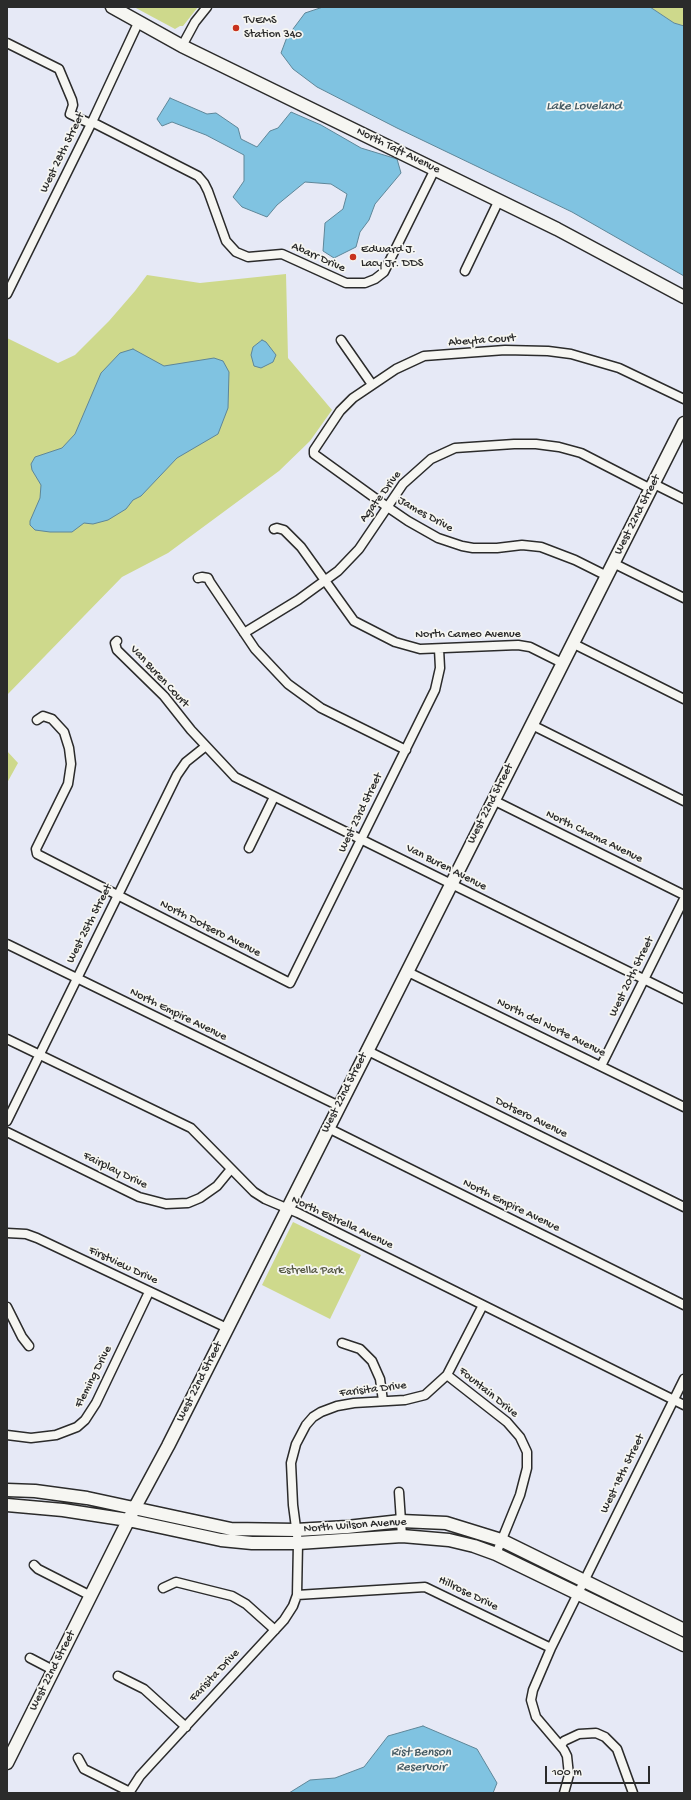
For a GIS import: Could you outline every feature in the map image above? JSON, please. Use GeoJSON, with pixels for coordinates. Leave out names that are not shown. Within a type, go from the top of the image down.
{"type":"FeatureCollection","features":[{"type":"Feature","properties":{"kind":"main road","name":"North Taft Avenue"},"geometry":{"type":"LineString","coordinates":[[112,7],[182,46],[557,229],[684,297]]}},
{"type":"Feature","properties":{"kind":"main road","name":"West 22nd Street"},"geometry":{"type":"LineString","coordinates":[[7,1763],[128,1520],[168,1446],[366,1050],[532,725],[562,662],[653,487],[684,423]]}},
{"type":"Feature","properties":{"kind":"main road","name":"North Wilson Avenue"},"geometry":{"type":"LineString","coordinates":[[7,1490],[35,1491],[87,1498],[231,1529],[296,1530],[347,1527],[401,1521],[446,1523],[501,1540],[684,1630]]}},
{"type":"Feature","properties":{"kind":"main road","name":"North Wilson Avenue"},"geometry":{"type":"LineString","coordinates":[[7,1504],[63,1510],[128,1520],[220,1540],[252,1543],[298,1543],[402,1536],[449,1540],[474,1546],[496,1554],[684,1645]]}},
{"type":"Feature","properties":{"kind":"street"},"geometry":{"type":"LineString","coordinates":[[182,46],[195,22],[207,7]]}},
{"type":"Feature","properties":{"kind":"street","name":"West 28th Street"},"geometry":{"type":"LineString","coordinates":[[7,294],[139,21]]}},
{"type":"Feature","properties":{"kind":"street","name":"Abarr Drive"},"geometry":{"type":"LineString","coordinates":[[7,43],[59,69],[72,100],[73,105],[70,114],[198,176],[208,191],[226,241],[236,252],[248,257],[282,254],[346,283],[365,283],[375,279],[384,272],[435,169]]}},
{"type":"Feature","properties":{"kind":"street"},"geometry":{"type":"LineString","coordinates":[[465,271],[499,200]]}},
{"type":"Feature","properties":{"kind":"street"},"geometry":{"type":"LineString","coordinates":[[341,340],[372,384]]}},
{"type":"Feature","properties":{"kind":"street","name":"Abeyta Court"},"geometry":{"type":"LineString","coordinates":[[314,454],[314,450],[346,404],[372,384],[396,369],[424,356],[505,350],[548,351],[571,354],[604,363],[632,373],[684,400]]}},
{"type":"Feature","properties":{"kind":"street","name":"Agate Drive"},"geometry":{"type":"LineString","coordinates":[[244,633],[298,600],[338,571],[354,554],[386,506],[403,484],[431,458],[455,448],[536,444],[571,450],[653,487],[684,499]]}},
{"type":"Feature","properties":{"kind":"street","name":"James Drive"},"geometry":{"type":"LineString","coordinates":[[314,454],[386,506],[429,533],[451,543],[484,549],[522,545],[541,547],[575,560],[606,576]]}},
{"type":"Feature","properties":{"kind":"street","name":"North Cameo Avenue"},"geometry":{"type":"LineString","coordinates":[[274,529],[280,528],[289,534],[311,560],[348,614],[359,624],[406,646],[420,649],[439,649],[518,645],[530,647],[562,662]]}},
{"type":"Feature","properties":{"kind":"street"},"geometry":{"type":"LineString","coordinates":[[613,563],[684,598]]}},
{"type":"Feature","properties":{"kind":"street"},"geometry":{"type":"LineString","coordinates":[[198,578],[202,576],[210,582],[244,633],[266,662],[302,695],[331,713],[406,750]]}},
{"type":"Feature","properties":{"kind":"street","name":"Van Buren Court"},"geometry":{"type":"LineString","coordinates":[[117,641],[115,643],[117,650],[164,696],[206,746]]}},
{"type":"Feature","properties":{"kind":"street"},"geometry":{"type":"LineString","coordinates":[[572,643],[684,699]]}},
{"type":"Feature","properties":{"kind":"street","name":"West 23rd Street"},"geometry":{"type":"LineString","coordinates":[[290,983],[406,750],[434,690],[440,668],[439,649]]}},
{"type":"Feature","properties":{"kind":"street","name":"North Dotsero Avenue"},"geometry":{"type":"LineString","coordinates":[[37,720],[43,716],[52,719],[64,732],[69,748],[70,764],[70,772],[65,790],[36,852],[38,855],[290,983]]}},
{"type":"Feature","properties":{"kind":"street"},"geometry":{"type":"LineString","coordinates":[[532,725],[684,801]]}},
{"type":"Feature","properties":{"kind":"street","name":"Van Buren Avenue"},"geometry":{"type":"LineString","coordinates":[[206,746],[235,777],[362,838],[450,884],[684,999]]}},
{"type":"Feature","properties":{"kind":"street","name":"West 25th Street"},"geometry":{"type":"LineString","coordinates":[[7,1121],[76,978],[182,767],[206,746]]}},
{"type":"Feature","properties":{"kind":"street"},"geometry":{"type":"LineString","coordinates":[[249,848],[274,797]]}},
{"type":"Feature","properties":{"kind":"street","name":"North Chama Avenue"},"geometry":{"type":"LineString","coordinates":[[493,800],[684,894]]}},
{"type":"Feature","properties":{"kind":"street","name":"West 20th Street"},"geometry":{"type":"LineString","coordinates":[[601,1066],[684,899]]}},
{"type":"Feature","properties":{"kind":"street","name":"North Empire Avenue"},"geometry":{"type":"LineString","coordinates":[[7,944],[339,1106]]}},
{"type":"Feature","properties":{"kind":"street","name":"North del Norte Avenue"},"geometry":{"type":"LineString","coordinates":[[406,971],[684,1107]]}},
{"type":"Feature","properties":{"kind":"street","name":"North Estrella Avenue"},"geometry":{"type":"LineString","coordinates":[[7,1039],[191,1128],[264,1199],[287,1210],[297,1212],[684,1405]]}},
{"type":"Feature","properties":{"kind":"street","name":"Dotsero Avenue"},"geometry":{"type":"LineString","coordinates":[[366,1050],[684,1207]]}},
{"type":"Feature","properties":{"kind":"street","name":"North Empire Avenue"},"geometry":{"type":"LineString","coordinates":[[328,1128],[684,1305]]}},
{"type":"Feature","properties":{"kind":"street","name":"Fairplay Drive"},"geometry":{"type":"LineString","coordinates":[[7,1132],[139,1197],[166,1204],[188,1202],[200,1198],[217,1186],[232,1169]]}},
{"type":"Feature","properties":{"kind":"street","name":"Firstview Drive"},"geometry":{"type":"LineString","coordinates":[[7,1233],[26,1234],[37,1238],[227,1328]]}},
{"type":"Feature","properties":{"kind":"street","name":"Fleming Drive"},"geometry":{"type":"LineString","coordinates":[[7,1435],[31,1438],[56,1435],[77,1427],[85,1420],[96,1403],[149,1292]]}},
{"type":"Feature","properties":{"kind":"street","name":"Farisita Drive"},"geometry":{"type":"LineString","coordinates":[[130,1793],[140,1776],[275,1630],[289,1612],[297,1596],[298,1543],[291,1463],[296,1444],[306,1425],[313,1417],[321,1412],[337,1406],[405,1400],[425,1395],[447,1375],[482,1305]]}},
{"type":"Feature","properties":{"kind":"street"},"geometry":{"type":"LineString","coordinates":[[7,1307],[22,1337],[29,1346]]}},
{"type":"Feature","properties":{"kind":"street"},"geometry":{"type":"LineString","coordinates":[[342,1343],[360,1349],[372,1361],[380,1378],[383,1401]]}},
{"type":"Feature","properties":{"kind":"street","name":"Fountain Drive"},"geometry":{"type":"LineString","coordinates":[[447,1375],[507,1422],[520,1437],[527,1452],[527,1468],[522,1489],[496,1554]]}},
{"type":"Feature","properties":{"kind":"street","name":"West 18th Street"},"geometry":{"type":"LineString","coordinates":[[578,1594],[684,1379]]}},
{"type":"Feature","properties":{"kind":"street"},"geometry":{"type":"LineString","coordinates":[[399,1492],[402,1536]]}},
{"type":"Feature","properties":{"kind":"street"},"geometry":{"type":"LineString","coordinates":[[34,1564],[38,1569],[91,1596]]}},
{"type":"Feature","properties":{"kind":"street"},"geometry":{"type":"LineString","coordinates":[[163,1588],[176,1582],[232,1596],[246,1604],[275,1630]]}},
{"type":"Feature","properties":{"kind":"street","name":"Hillrose Drive"},"geometry":{"type":"LineString","coordinates":[[297,1596],[425,1587],[551,1648]]}},
{"type":"Feature","properties":{"kind":"street"},"geometry":{"type":"LineString","coordinates":[[564,1793],[570,1770],[567,1756],[561,1746],[536,1717],[531,1700],[532,1690],[578,1594]]}},
{"type":"Feature","properties":{"kind":"street"},"geometry":{"type":"LineString","coordinates":[[30,1658],[53,1670]]}},
{"type":"Feature","properties":{"kind":"street"},"geometry":{"type":"LineString","coordinates":[[118,1676],[144,1689],[186,1727]]}},
{"type":"Feature","properties":{"kind":"street"},"geometry":{"type":"LineString","coordinates":[[561,1746],[564,1741],[579,1734],[596,1733],[605,1737],[617,1749],[633,1793]]}},
{"type":"Feature","properties":{"kind":"street"},"geometry":{"type":"LineString","coordinates":[[78,1758],[84,1769],[130,1793]]}},
{"type":"Feature","properties":{"kind":"green space"},"geometry":{"type":"Polygon","coordinates":[[[134,7],[198,7],[183,26],[175,29],[134,7]]]}},
{"type":"Feature","properties":{"kind":"green space"},"geometry":{"type":"Polygon","coordinates":[[[650,7],[684,7],[684,26],[674,23],[650,7]]]}},
{"type":"Feature","properties":{"kind":"green space"},"geometry":{"type":"Polygon","coordinates":[[[286,274],[288,358],[332,410],[310,441],[279,471],[168,553],[122,577],[7,695],[7,338],[58,363],[75,355],[109,321],[147,275],[200,283],[286,274]]]}},
{"type":"Feature","properties":{"kind":"green space"},"geometry":{"type":"Polygon","coordinates":[[[7,751],[18,763],[7,783],[7,751]]]}},
{"type":"Feature","properties":{"kind":"green space","name":"Estrella Park"},"geometry":{"type":"Polygon","coordinates":[[[293,1222],[361,1255],[330,1319],[262,1285],[293,1222]]]}},
{"type":"Feature","properties":{"kind":"water","name":"Lake Loveland"},"geometry":{"type":"Polygon","coordinates":[[[323,7],[650,7],[674,23],[684,26],[684,276],[572,212],[397,128],[317,87],[293,69],[281,53],[287,37],[305,13],[323,7]]]}},
{"type":"Feature","properties":{"kind":"water"},"geometry":{"type":"Polygon","coordinates":[[[170,98],[207,114],[216,113],[238,128],[241,139],[257,147],[270,131],[278,128],[291,112],[321,125],[361,148],[397,159],[401,173],[375,204],[369,220],[360,232],[356,247],[334,258],[323,251],[325,223],[343,209],[347,194],[331,184],[305,182],[277,205],[267,217],[242,207],[233,197],[244,181],[244,155],[206,135],[172,122],[162,126],[157,119],[170,98]]]}},
{"type":"Feature","properties":{"kind":"water"},"geometry":{"type":"Polygon","coordinates":[[[262,340],[266,342],[276,355],[273,362],[261,368],[254,366],[251,355],[253,347],[262,340]]]}},
{"type":"Feature","properties":{"kind":"water"},"geometry":{"type":"Polygon","coordinates":[[[133,349],[164,366],[214,358],[223,361],[229,372],[228,408],[218,434],[177,458],[141,496],[133,500],[126,509],[108,520],[93,524],[84,523],[72,532],[35,530],[30,525],[30,521],[40,498],[41,485],[32,470],[31,464],[35,457],[62,448],[75,434],[101,373],[120,353],[133,349]]]}},
{"type":"Feature","properties":{"kind":"water","name":"Rist Benson Reservoir"},"geometry":{"type":"Polygon","coordinates":[[[423,1726],[477,1749],[497,1783],[493,1793],[289,1793],[310,1780],[335,1778],[364,1767],[388,1736],[423,1726]]]}},
{"type":"Feature","properties":{"kind":"place","name":"TVEMS Station 340"},"geometry":{"type":"Point","coordinates":[236,28]}},
{"type":"Feature","properties":{"kind":"place","name":"Edward J. Lacy Jr. DDS"},"geometry":{"type":"Point","coordinates":[353,257]}}]}
